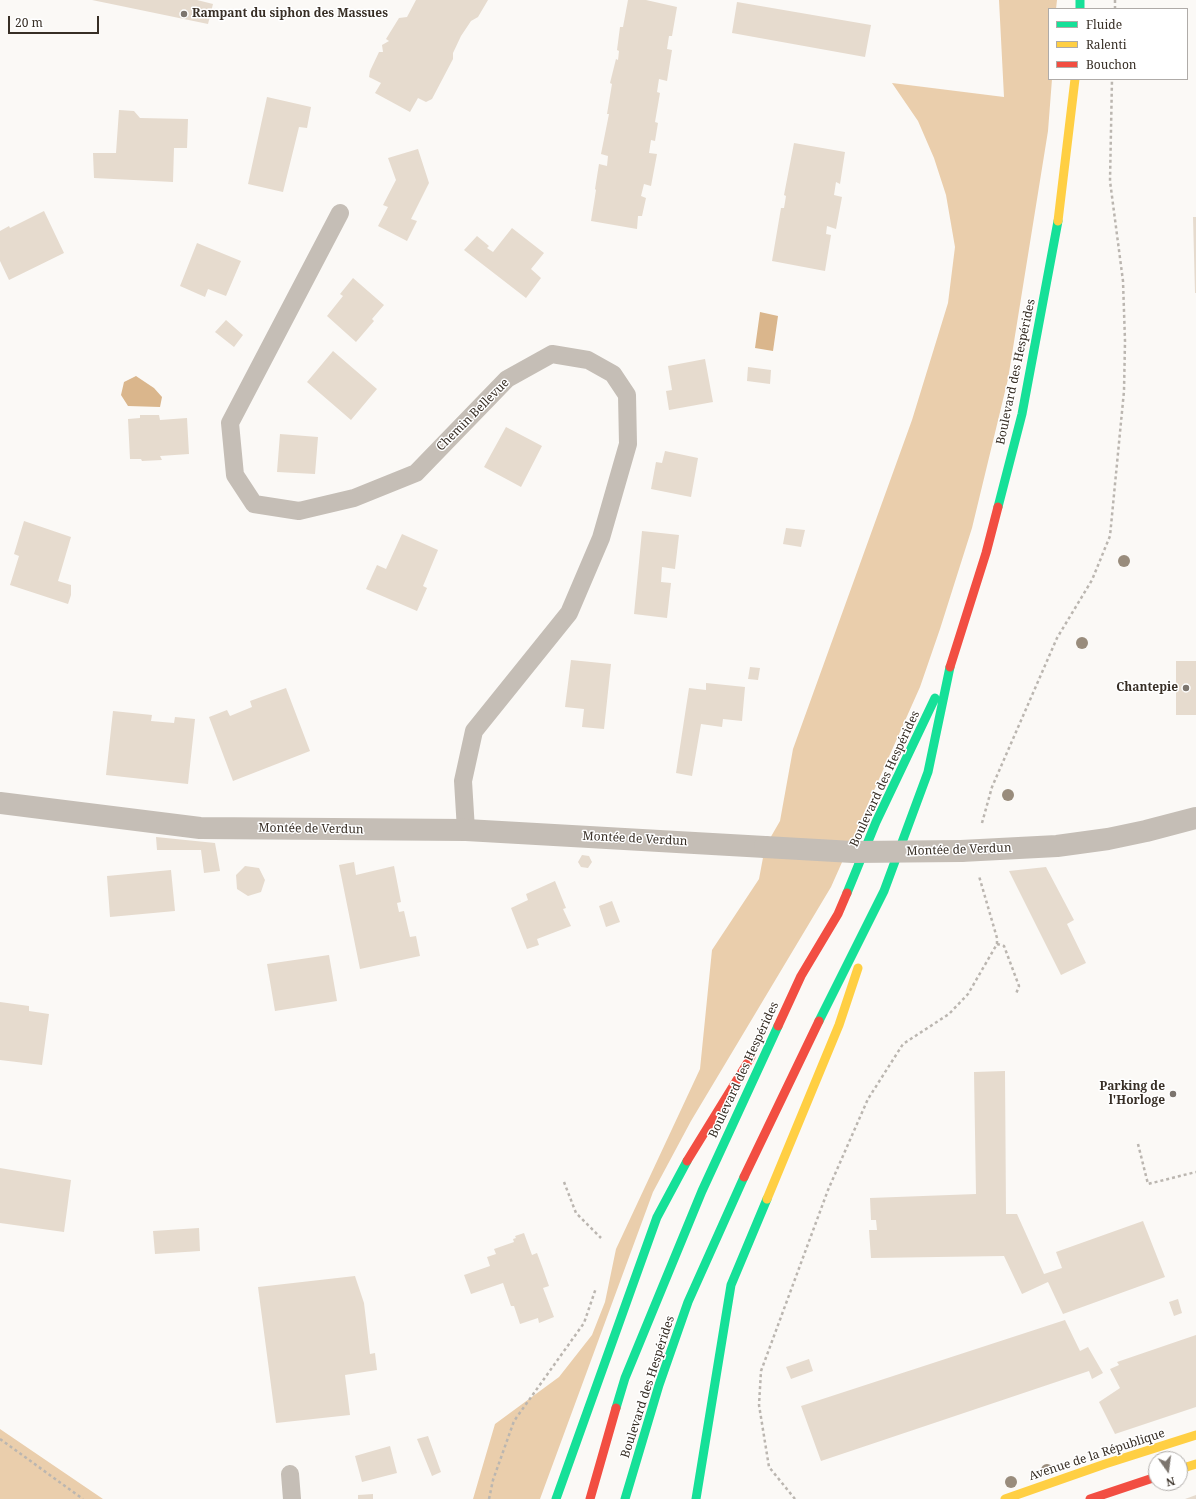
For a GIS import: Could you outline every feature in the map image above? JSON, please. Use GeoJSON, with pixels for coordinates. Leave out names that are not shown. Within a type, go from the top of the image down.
{"type":"FeatureCollection","features":[{"type":"Feature","properties":{"kind":"main road","name":"Boulevard des Hespérides"},"geometry":{"type":"LineString","coordinates":[[625,1499],[659,1385],[688,1302],[742,1182],[812,1035],[884,891],[928,772],[951,664],[986,553],[1022,414],[1058,223],[1075,80]]}},
{"type":"Feature","properties":{"kind":"main road","name":"Boulevard des Hespérides"},"geometry":{"type":"LineString","coordinates":[[590,1499],[628,1371],[702,1191],[801,976],[838,914],[876,822],[951,664]]}},
{"type":"Feature","properties":{"kind":"main road"},"geometry":{"type":"LineString","coordinates":[[696,1499],[731,1285],[839,1025],[884,891]]}},
{"type":"Feature","properties":{"kind":"main road"},"geometry":{"type":"LineString","coordinates":[[556,1499],[657,1217],[689,1157],[801,976]]}},
{"type":"Feature","properties":{"kind":"main road","name":"Avenue de la République"},"geometry":{"type":"LineString","coordinates":[[1005,1499],[1196,1435]]}},
{"type":"Feature","properties":{"kind":"main road"},"geometry":{"type":"LineString","coordinates":[[1090,1499],[1148,1480]]}},
{"type":"Feature","properties":{"kind":"street","name":"Montée de Verdun"},"geometry":{"type":"LineString","coordinates":[[0,803],[200,828],[466,830],[853,852],[962,851],[1057,846],[1108,839],[1196,818]]}},
{"type":"Feature","properties":{"kind":"lane","name":"Chemin Bellevue"},"geometry":{"type":"LineString","coordinates":[[340,213],[230,423],[235,475],[254,504],[299,511],[354,498],[416,472],[507,379],[552,354],[588,360],[612,374],[627,396],[628,444],[601,538],[569,613],[474,731],[463,781],[466,830]]}},
{"type":"Feature","properties":{"kind":"lane"},"geometry":{"type":"LineString","coordinates":[[290,1474],[292,1499]]}},
{"type":"Feature","properties":{"kind":"path"},"geometry":{"type":"LineString","coordinates":[[795,1499],[769,1467],[759,1405],[761,1371],[828,1190],[868,1099],[903,1044],[949,1014],[968,994],[997,944],[998,938],[979,876],[993,872],[981,826],[992,787],[1057,638],[1092,580],[1110,536],[1124,391],[1125,342],[1123,281],[1110,181],[1112,80]]}},
{"type":"Feature","properties":{"kind":"path"},"geometry":{"type":"LineString","coordinates":[[997,944],[1004,946],[1019,986],[1016,994]]}},
{"type":"Feature","properties":{"kind":"path"},"geometry":{"type":"LineString","coordinates":[[1138,1144],[1148,1184],[1196,1172]]}},
{"type":"Feature","properties":{"kind":"path"},"geometry":{"type":"LineString","coordinates":[[564,1182],[576,1213],[601,1238]]}},
{"type":"Feature","properties":{"kind":"path"},"geometry":{"type":"LineString","coordinates":[[489,1499],[493,1480],[514,1421],[584,1323],[596,1288]]}},
{"type":"Feature","properties":{"kind":"path"},"geometry":{"type":"LineString","coordinates":[[0,1440],[83,1499]]}},
{"type":"Feature","properties":{"kind":"shaded area"},"geometry":{"type":"Polygon","coordinates":[[[999,0],[1057,0],[1056,8],[1048,8],[1048,80],[1052,80],[1048,131],[1008,379],[972,528],[920,687],[831,887],[691,1121],[653,1192],[540,1499],[473,1499],[495,1424],[559,1377],[592,1335],[605,1302],[616,1249],[700,1069],[712,950],[759,879],[765,847],[780,821],[793,749],[912,420],[948,303],[955,247],[946,195],[934,158],[918,121],[892,83],[1004,97],[999,0]]]}},
{"type":"Feature","properties":{"kind":"shaded area"},"geometry":{"type":"Polygon","coordinates":[[[760,312],[778,316],[773,351],[755,348],[760,312]]]}},
{"type":"Feature","properties":{"kind":"shaded area"},"geometry":{"type":"Polygon","coordinates":[[[136,376],[154,388],[162,397],[160,407],[128,406],[121,395],[124,382],[136,376]]]}},
{"type":"Feature","properties":{"kind":"shaded area"},"geometry":{"type":"Polygon","coordinates":[[[0,1429],[103,1499],[0,1499],[0,1429]]]}},
{"type":"Feature","properties":{"kind":"building","name":"Rampant du siphon des Massues"},"geometry":{"type":"Polygon","coordinates":[[[92,0],[197,0],[213,4],[208,24],[92,0]]]}},
{"type":"Feature","properties":{"kind":"building"},"geometry":{"type":"Polygon","coordinates":[[[416,0],[488,0],[478,17],[471,21],[461,36],[453,53],[453,59],[432,99],[426,102],[418,98],[410,112],[375,93],[381,83],[369,77],[370,71],[379,52],[383,52],[382,45],[389,41],[386,39],[399,18],[407,17],[416,0]]]}},
{"type":"Feature","properties":{"kind":"building"},"geometry":{"type":"Polygon","coordinates":[[[628,0],[646,0],[677,7],[672,36],[669,36],[667,49],[672,50],[667,81],[659,79],[657,92],[660,93],[655,122],[658,123],[655,141],[651,140],[649,153],[657,154],[651,186],[644,184],[641,196],[646,198],[642,216],[638,216],[637,229],[591,221],[599,164],[607,166],[608,156],[601,154],[609,114],[607,114],[612,84],[610,83],[616,59],[618,60],[619,51],[617,50],[620,27],[623,27],[628,0]]]}},
{"type":"Feature","properties":{"kind":"building"},"geometry":{"type":"Polygon","coordinates":[[[737,2],[871,25],[865,57],[732,33],[737,2]]]}},
{"type":"Feature","properties":{"kind":"building"},"geometry":{"type":"Polygon","coordinates":[[[267,97],[311,107],[307,128],[299,127],[283,192],[248,184],[267,97]]]}},
{"type":"Feature","properties":{"kind":"building"},"geometry":{"type":"Polygon","coordinates":[[[119,110],[134,111],[140,118],[188,119],[187,148],[174,148],[173,182],[94,178],[93,153],[116,153],[119,110]]]}},
{"type":"Feature","properties":{"kind":"building"},"geometry":{"type":"Polygon","coordinates":[[[794,143],[845,152],[840,184],[836,182],[834,195],[842,197],[836,229],[827,226],[826,234],[831,235],[825,271],[772,261],[781,208],[784,208],[786,196],[784,195],[794,143]]]}},
{"type":"Feature","properties":{"kind":"building"},"geometry":{"type":"Polygon","coordinates":[[[418,149],[429,183],[411,219],[417,221],[407,241],[378,226],[388,207],[383,205],[396,180],[388,158],[418,149]]]}},
{"type":"Feature","properties":{"kind":"building"},"geometry":{"type":"Polygon","coordinates":[[[44,211],[64,253],[9,280],[0,261],[0,231],[9,226],[10,228],[44,211]]]}},
{"type":"Feature","properties":{"kind":"building"},"geometry":{"type":"Polygon","coordinates":[[[1193,217],[1196,217],[1196,293],[1195,293],[1193,217]]]}},
{"type":"Feature","properties":{"kind":"building"},"geometry":{"type":"Polygon","coordinates":[[[512,228],[544,253],[531,269],[541,278],[526,298],[464,250],[477,236],[489,246],[487,248],[493,252],[512,228]]]}},
{"type":"Feature","properties":{"kind":"building"},"geometry":{"type":"Polygon","coordinates":[[[197,243],[241,261],[226,296],[208,289],[205,297],[180,286],[197,243]]]}},
{"type":"Feature","properties":{"kind":"building"},"geometry":{"type":"Polygon","coordinates":[[[353,278],[384,305],[372,319],[374,321],[356,342],[327,316],[343,296],[340,294],[353,278]]]}},
{"type":"Feature","properties":{"kind":"building"},"geometry":{"type":"Polygon","coordinates":[[[226,320],[243,335],[234,347],[215,332],[226,320]]]}},
{"type":"Feature","properties":{"kind":"building"},"geometry":{"type":"Polygon","coordinates":[[[333,351],[377,389],[351,420],[307,382],[333,351]]]}},
{"type":"Feature","properties":{"kind":"building"},"geometry":{"type":"Polygon","coordinates":[[[705,359],[713,402],[669,410],[666,391],[672,390],[668,366],[705,359]]]}},
{"type":"Feature","properties":{"kind":"building"},"geometry":{"type":"Polygon","coordinates":[[[748,367],[771,370],[770,384],[747,381],[748,367]]]}},
{"type":"Feature","properties":{"kind":"building"},"geometry":{"type":"Polygon","coordinates":[[[140,415],[159,415],[160,420],[187,418],[189,454],[160,456],[162,460],[142,461],[141,459],[130,459],[128,419],[140,418],[140,415]]]}},
{"type":"Feature","properties":{"kind":"building"},"geometry":{"type":"Polygon","coordinates":[[[506,427],[542,446],[521,487],[484,467],[506,427]]]}},
{"type":"Feature","properties":{"kind":"building"},"geometry":{"type":"Polygon","coordinates":[[[280,434],[318,437],[315,474],[277,472],[280,434]]]}},
{"type":"Feature","properties":{"kind":"building"},"geometry":{"type":"Polygon","coordinates":[[[665,451],[698,458],[691,497],[651,489],[656,462],[662,463],[665,451]]]}},
{"type":"Feature","properties":{"kind":"building"},"geometry":{"type":"Polygon","coordinates":[[[24,521],[71,537],[58,581],[71,585],[71,595],[68,604],[10,585],[19,556],[14,554],[24,521]]]}},
{"type":"Feature","properties":{"kind":"building"},"geometry":{"type":"Polygon","coordinates":[[[786,528],[805,530],[801,547],[783,544],[786,528]]]}},
{"type":"Feature","properties":{"kind":"building"},"geometry":{"type":"Polygon","coordinates":[[[642,531],[679,535],[675,569],[662,567],[661,582],[671,583],[667,618],[634,614],[642,531]]]}},
{"type":"Feature","properties":{"kind":"building"},"geometry":{"type":"Polygon","coordinates":[[[402,534],[438,550],[423,586],[427,588],[417,611],[366,589],[377,565],[386,569],[402,534]]]}},
{"type":"Feature","properties":{"kind":"building"},"geometry":{"type":"Polygon","coordinates":[[[571,660],[611,664],[604,729],[582,727],[584,709],[565,707],[571,660]]]}},
{"type":"Feature","properties":{"kind":"building","name":"Chantepie"},"geometry":{"type":"Polygon","coordinates":[[[1176,661],[1196,661],[1196,715],[1176,715],[1176,661]]]}},
{"type":"Feature","properties":{"kind":"building"},"geometry":{"type":"Polygon","coordinates":[[[750,667],[760,668],[758,680],[748,679],[750,667]]]}},
{"type":"Feature","properties":{"kind":"building"},"geometry":{"type":"Polygon","coordinates":[[[706,683],[745,687],[742,721],[723,719],[722,727],[701,724],[692,776],[676,773],[689,688],[706,690],[706,683]]]}},
{"type":"Feature","properties":{"kind":"building"},"geometry":{"type":"Polygon","coordinates":[[[286,688],[310,751],[233,781],[209,717],[227,710],[230,716],[252,707],[250,701],[286,688]]]}},
{"type":"Feature","properties":{"kind":"building"},"geometry":{"type":"Polygon","coordinates":[[[113,711],[152,715],[151,721],[174,723],[175,717],[195,719],[188,784],[106,775],[113,711]]]}},
{"type":"Feature","properties":{"kind":"building"},"geometry":{"type":"Polygon","coordinates":[[[156,837],[215,843],[220,871],[204,873],[201,850],[157,850],[156,837]]]}},
{"type":"Feature","properties":{"kind":"building"},"geometry":{"type":"Polygon","coordinates":[[[582,855],[589,856],[592,862],[588,868],[581,867],[578,862],[582,855]]]}},
{"type":"Feature","properties":{"kind":"building"},"geometry":{"type":"Polygon","coordinates":[[[354,862],[356,875],[394,866],[401,902],[397,903],[399,912],[404,911],[410,937],[416,936],[420,956],[360,969],[339,865],[354,862]]]}},
{"type":"Feature","properties":{"kind":"building"},"geometry":{"type":"Polygon","coordinates":[[[245,866],[259,868],[265,880],[261,892],[248,896],[237,889],[236,875],[245,866]]]}},
{"type":"Feature","properties":{"kind":"building"},"geometry":{"type":"Polygon","coordinates":[[[1046,867],[1074,920],[1067,924],[1086,963],[1061,975],[1009,871],[1046,867]]]}},
{"type":"Feature","properties":{"kind":"building"},"geometry":{"type":"Polygon","coordinates":[[[171,870],[175,911],[110,917],[107,876],[171,870]]]}},
{"type":"Feature","properties":{"kind":"building"},"geometry":{"type":"Polygon","coordinates":[[[555,881],[566,908],[563,909],[571,926],[537,939],[539,945],[527,949],[511,908],[528,900],[526,894],[555,881]]]}},
{"type":"Feature","properties":{"kind":"building"},"geometry":{"type":"Polygon","coordinates":[[[612,901],[620,922],[606,927],[599,906],[612,901]]]}},
{"type":"Feature","properties":{"kind":"building"},"geometry":{"type":"Polygon","coordinates":[[[329,955],[337,1001],[275,1011],[267,964],[329,955]]]}},
{"type":"Feature","properties":{"kind":"building"},"geometry":{"type":"Polygon","coordinates":[[[0,1002],[29,1006],[29,1011],[49,1014],[42,1065],[0,1060],[0,1002]]]}},
{"type":"Feature","properties":{"kind":"building"},"geometry":{"type":"Polygon","coordinates":[[[1005,1071],[1006,1214],[1017,1214],[1044,1274],[1062,1268],[1056,1252],[1143,1221],[1165,1277],[1063,1314],[1048,1282],[1022,1294],[1004,1256],[871,1258],[869,1230],[877,1230],[876,1220],[871,1220],[870,1198],[976,1194],[974,1072],[1005,1071]]]}},
{"type":"Feature","properties":{"kind":"building"},"geometry":{"type":"Polygon","coordinates":[[[0,1168],[71,1180],[64,1232],[0,1223],[0,1168]]]}},
{"type":"Feature","properties":{"kind":"building"},"geometry":{"type":"Polygon","coordinates":[[[199,1228],[200,1251],[155,1254],[153,1231],[199,1228]]]}},
{"type":"Feature","properties":{"kind":"building"},"geometry":{"type":"Polygon","coordinates":[[[524,1233],[532,1255],[537,1253],[549,1286],[543,1288],[554,1317],[539,1323],[538,1318],[520,1324],[514,1306],[511,1306],[503,1283],[471,1294],[464,1275],[490,1266],[487,1257],[496,1254],[494,1249],[514,1242],[513,1239],[516,1238],[515,1236],[524,1233]]]}},
{"type":"Feature","properties":{"kind":"building"},"geometry":{"type":"Polygon","coordinates":[[[355,1276],[364,1303],[370,1354],[375,1353],[377,1370],[345,1375],[350,1415],[276,1423],[258,1287],[355,1276]]]}},
{"type":"Feature","properties":{"kind":"building"},"geometry":{"type":"Polygon","coordinates":[[[1178,1299],[1182,1313],[1174,1316],[1169,1302],[1178,1299]]]}},
{"type":"Feature","properties":{"kind":"building"},"geometry":{"type":"Polygon","coordinates":[[[1065,1320],[1080,1351],[1088,1347],[1103,1373],[1092,1379],[1089,1371],[821,1461],[801,1406],[1065,1320]]]}},
{"type":"Feature","properties":{"kind":"building"},"geometry":{"type":"Polygon","coordinates":[[[1196,1335],[1196,1407],[1115,1434],[1099,1402],[1120,1388],[1110,1369],[1119,1365],[1117,1362],[1196,1335]]]}},
{"type":"Feature","properties":{"kind":"building"},"geometry":{"type":"Polygon","coordinates":[[[809,1359],[813,1371],[791,1379],[786,1367],[809,1359]]]}},
{"type":"Feature","properties":{"kind":"building"},"geometry":{"type":"Polygon","coordinates":[[[428,1436],[441,1472],[432,1476],[417,1439],[428,1436]]]}},
{"type":"Feature","properties":{"kind":"building"},"geometry":{"type":"Polygon","coordinates":[[[390,1446],[397,1473],[362,1482],[355,1456],[390,1446]]]}},
{"type":"Feature","properties":{"kind":"building"},"geometry":{"type":"Polygon","coordinates":[[[373,1494],[373,1499],[358,1499],[358,1495],[373,1494]]]}},
{"type":"Feature","properties":{"kind":"building"},"geometry":{"type":"Polygon","coordinates":[[[1196,1495],[1196,1499],[1185,1499],[1196,1495]]]}},
{"type":"Feature","properties":{"kind":"traffic: fast"},"geometry":{"type":"LineString","coordinates":[[1080,0],[1080,8]]}},
{"type":"Feature","properties":{"kind":"traffic: fast"},"geometry":{"type":"LineString","coordinates":[[998,507],[1022,414],[1058,221]]}},
{"type":"Feature","properties":{"kind":"traffic: fast"},"geometry":{"type":"LineString","coordinates":[[819,1021],[884,891],[928,772],[950,667]]}},
{"type":"Feature","properties":{"kind":"traffic: fast"},"geometry":{"type":"LineString","coordinates":[[847,893],[876,822],[935,698]]}},
{"type":"Feature","properties":{"kind":"traffic: fast"},"geometry":{"type":"LineString","coordinates":[[616,1408],[625,1378],[702,1191],[778,1026]]}},
{"type":"Feature","properties":{"kind":"traffic: fast"},"geometry":{"type":"LineString","coordinates":[[556,1499],[657,1217],[687,1161]]}},
{"type":"Feature","properties":{"kind":"traffic: fast"},"geometry":{"type":"LineString","coordinates":[[625,1499],[659,1385],[688,1302],[744,1177]]}},
{"type":"Feature","properties":{"kind":"traffic: fast"},"geometry":{"type":"LineString","coordinates":[[696,1499],[731,1285],[767,1199]]}},
{"type":"Feature","properties":{"kind":"traffic: slow"},"geometry":{"type":"LineString","coordinates":[[1058,221],[1075,80]]}},
{"type":"Feature","properties":{"kind":"traffic: slow"},"geometry":{"type":"LineString","coordinates":[[767,1199],[839,1025],[858,968]]}},
{"type":"Feature","properties":{"kind":"traffic: slow"},"geometry":{"type":"LineString","coordinates":[[1005,1499],[1105,1464],[1196,1435]]}},
{"type":"Feature","properties":{"kind":"traffic: slow"},"geometry":{"type":"LineString","coordinates":[[1188,1466],[1196,1464]]}},
{"type":"Feature","properties":{"kind":"traffic: jam"},"geometry":{"type":"LineString","coordinates":[[950,667],[986,553],[998,507]]}},
{"type":"Feature","properties":{"kind":"traffic: jam"},"geometry":{"type":"LineString","coordinates":[[778,1026],[801,976],[838,914],[847,893]]}},
{"type":"Feature","properties":{"kind":"traffic: jam"},"geometry":{"type":"LineString","coordinates":[[744,1177],[819,1021]]}},
{"type":"Feature","properties":{"kind":"traffic: jam"},"geometry":{"type":"LineString","coordinates":[[687,1161],[751,1057]]}},
{"type":"Feature","properties":{"kind":"traffic: jam"},"geometry":{"type":"LineString","coordinates":[[590,1499],[616,1408]]}},
{"type":"Feature","properties":{"kind":"traffic: jam"},"geometry":{"type":"LineString","coordinates":[[1090,1499],[1148,1480]]}},
{"type":"Feature","properties":{"kind":"place","name":"Rampant du siphon des Massues"},"geometry":{"type":"Point","coordinates":[184,14]}},
{"type":"Feature","properties":{"kind":"place","name":"Chantepie"},"geometry":{"type":"Point","coordinates":[1186,688]}},
{"type":"Feature","properties":{"kind":"place","name":"Parking de l'Horloge"},"geometry":{"type":"Point","coordinates":[1173,1094]}}]}
